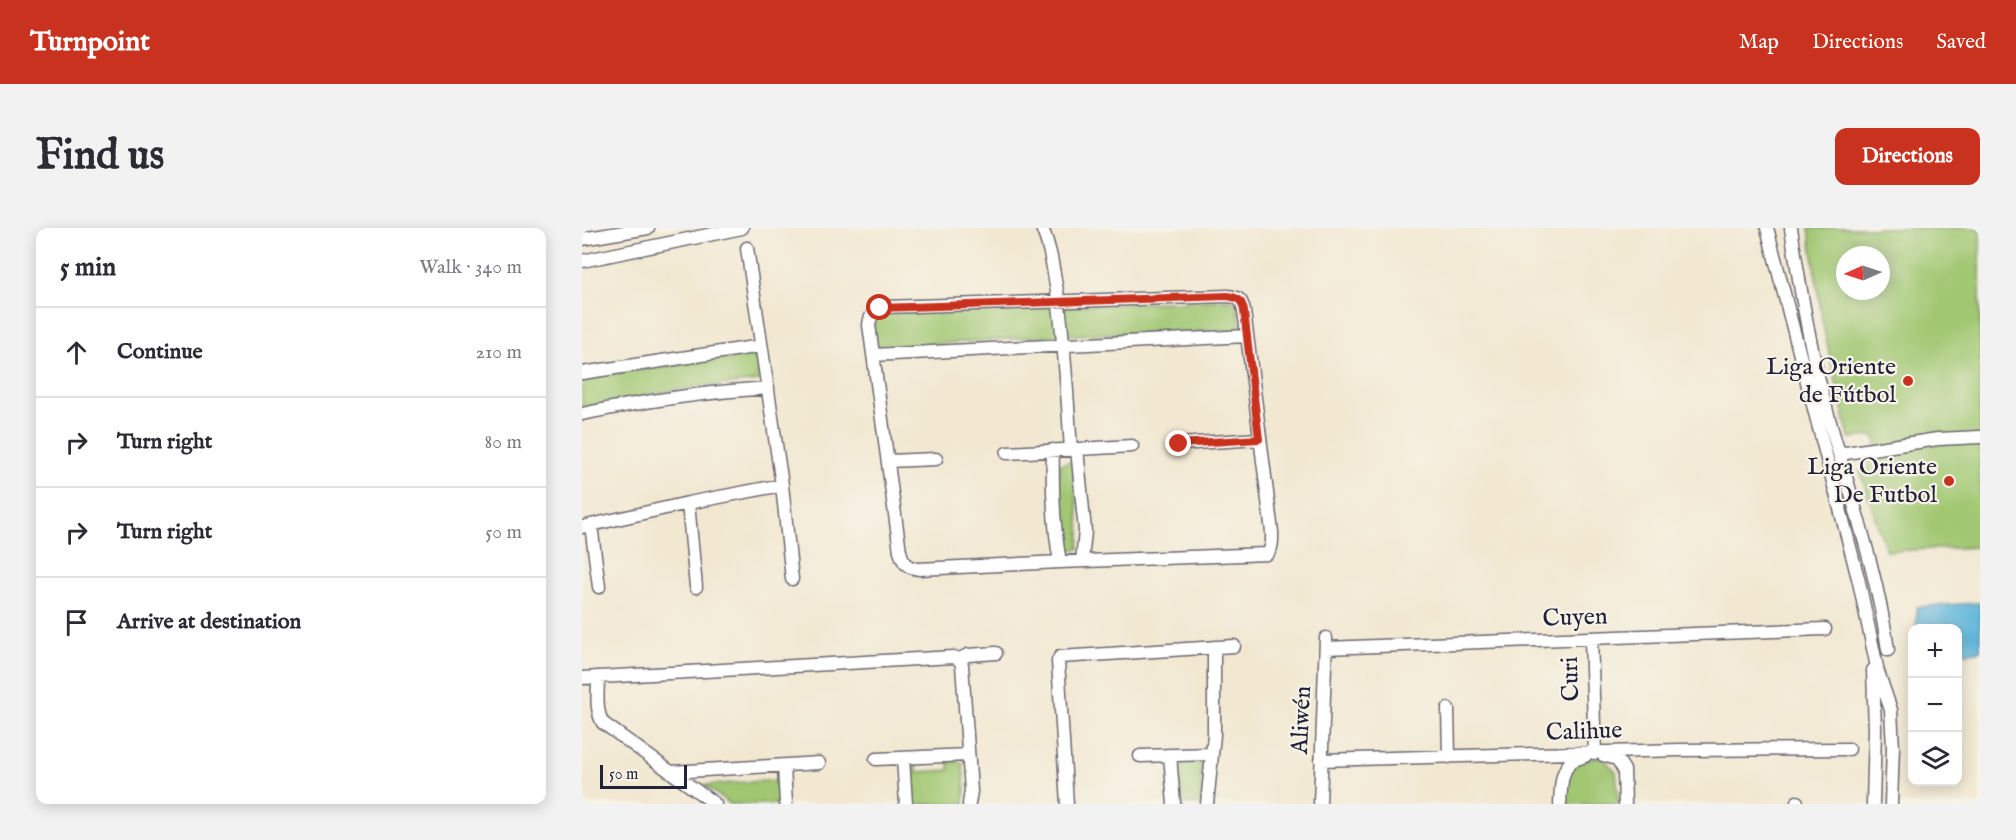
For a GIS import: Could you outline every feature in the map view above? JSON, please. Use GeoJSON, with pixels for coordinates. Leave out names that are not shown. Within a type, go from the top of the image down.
{"type":"FeatureCollection","features":[{"type":"Feature","properties":{"kind":"street"},"geometry":{"type":"LineString","coordinates":[[582,239],[648,228]]}},
{"type":"Feature","properties":{"kind":"street"},"geometry":{"type":"LineString","coordinates":[[582,261],[742,228]]}},
{"type":"Feature","properties":{"kind":"street"},"geometry":{"type":"LineString","coordinates":[[1042,228],[1050,246]]}},
{"type":"Feature","properties":{"kind":"street"},"geometry":{"type":"LineString","coordinates":[[1052,228],[1050,246],[1085,531],[1082,561]]}},
{"type":"Feature","properties":{"kind":"street"},"geometry":{"type":"LineString","coordinates":[[1767,228],[1859,582],[1878,672],[1891,710],[1893,748],[1891,804]]}},
{"type":"Feature","properties":{"kind":"street"},"geometry":{"type":"LineString","coordinates":[[1791,228],[1809,337],[1839,454],[1876,579],[1888,650]]}},
{"type":"Feature","properties":{"kind":"street"},"geometry":{"type":"LineString","coordinates":[[747,248],[782,485],[792,579]]}},
{"type":"Feature","properties":{"kind":"street"},"geometry":{"type":"LineString","coordinates":[[1235,297],[1243,303],[1247,336],[1272,532],[1272,543],[1267,554],[919,569],[905,564],[900,551],[869,320],[880,308],[1235,297]]}},
{"type":"Feature","properties":{"kind":"street"},"geometry":{"type":"LineString","coordinates":[[873,354],[1247,336]]}},
{"type":"Feature","properties":{"kind":"street"},"geometry":{"type":"LineString","coordinates":[[582,373],[761,346]]}},
{"type":"Feature","properties":{"kind":"street"},"geometry":{"type":"LineString","coordinates":[[582,414],[674,397],[728,390],[768,388]]}},
{"type":"Feature","properties":{"kind":"street"},"geometry":{"type":"LineString","coordinates":[[1839,454],[1938,439],[1980,437]]}},
{"type":"Feature","properties":{"kind":"street"},"geometry":{"type":"LineString","coordinates":[[1179,444],[1259,439]]}},
{"type":"Feature","properties":{"kind":"street"},"geometry":{"type":"LineString","coordinates":[[1007,453],[1132,446]]}},
{"type":"Feature","properties":{"kind":"street"},"geometry":{"type":"LineString","coordinates":[[1053,450],[1052,492],[1060,562]]}},
{"type":"Feature","properties":{"kind":"street"},"geometry":{"type":"LineString","coordinates":[[888,461],[936,459]]}},
{"type":"Feature","properties":{"kind":"street"},"geometry":{"type":"LineString","coordinates":[[599,587],[586,526],[782,485]]}},
{"type":"Feature","properties":{"kind":"street"},"geometry":{"type":"LineString","coordinates":[[688,503],[696,587]]}},
{"type":"Feature","properties":{"kind":"street","name":"Cuyen"},"geometry":{"type":"LineString","coordinates":[[1326,643],[1591,639],[1825,628]]}},
{"type":"Feature","properties":{"kind":"street","name":"Curi"},"geometry":{"type":"LineString","coordinates":[[1591,639],[1595,753]]}},
{"type":"Feature","properties":{"kind":"street","name":"Aliwén"},"geometry":{"type":"LineString","coordinates":[[1320,804],[1326,643]]}},
{"type":"Feature","properties":{"kind":"street"},"geometry":{"type":"LineString","coordinates":[[1067,804],[1058,661],[1060,657],[1234,646]]}},
{"type":"Feature","properties":{"kind":"street"},"geometry":{"type":"LineString","coordinates":[[1206,804],[1212,754],[1215,647]]}},
{"type":"Feature","properties":{"kind":"street"},"geometry":{"type":"LineString","coordinates":[[1872,647],[1875,730],[1873,804]]}},
{"type":"Feature","properties":{"kind":"street"},"geometry":{"type":"LineString","coordinates":[[582,678],[953,657],[959,659],[968,655],[996,653]]}},
{"type":"Feature","properties":{"kind":"street"},"geometry":{"type":"LineString","coordinates":[[959,659],[962,665],[969,804]]}},
{"type":"Feature","properties":{"kind":"street"},"geometry":{"type":"LineString","coordinates":[[598,677],[601,721],[715,804]]}},
{"type":"Feature","properties":{"kind":"street"},"geometry":{"type":"LineString","coordinates":[[1448,709],[1449,757]]}},
{"type":"Feature","properties":{"kind":"street","name":"Calihue"},"geometry":{"type":"LineString","coordinates":[[1321,760],[1849,749]]}},
{"type":"Feature","properties":{"kind":"street"},"geometry":{"type":"LineString","coordinates":[[1560,804],[1565,772],[1572,761],[1595,753],[1617,759],[1624,770],[1625,804]]}},
{"type":"Feature","properties":{"kind":"street"},"geometry":{"type":"LineString","coordinates":[[1140,756],[1212,754]]}},
{"type":"Feature","properties":{"kind":"street"},"geometry":{"type":"LineString","coordinates":[[876,759],[968,755]]}},
{"type":"Feature","properties":{"kind":"street"},"geometry":{"type":"LineString","coordinates":[[1170,755],[1174,804]]}},
{"type":"Feature","properties":{"kind":"street"},"geometry":{"type":"LineString","coordinates":[[903,758],[906,804]]}},
{"type":"Feature","properties":{"kind":"street"},"geometry":{"type":"LineString","coordinates":[[671,772],[819,763]]}},
{"type":"Feature","properties":{"kind":"street"},"geometry":{"type":"LineString","coordinates":[[784,766],[786,804]]}},
{"type":"Feature","properties":{"kind":"green space","name":"Liga Oriente de Fútbol"},"geometry":{"type":"Polygon","coordinates":[[[1809,228],[1980,228],[1980,547],[1886,551],[1860,471],[1868,471],[1869,459],[1877,457],[1875,436],[1849,438],[1823,326],[1809,228]]]}},
{"type":"Feature","properties":{"kind":"green space"},"geometry":{"type":"Polygon","coordinates":[[[1227,300],[1237,302],[1241,330],[1067,335],[875,348],[873,329],[876,316],[881,312],[1227,300]]]}},
{"type":"Feature","properties":{"kind":"green space"},"geometry":{"type":"Polygon","coordinates":[[[756,354],[759,381],[674,390],[582,408],[582,380],[609,374],[756,354]]]}},
{"type":"Feature","properties":{"kind":"green space"},"geometry":{"type":"Polygon","coordinates":[[[1073,461],[1080,533],[1079,549],[1067,550],[1060,531],[1055,492],[1060,464],[1073,461]]]}},
{"type":"Feature","properties":{"kind":"green space"},"geometry":{"type":"Polygon","coordinates":[[[1602,758],[1616,771],[1619,804],[1561,804],[1562,783],[1580,759],[1602,758]]]}},
{"type":"Feature","properties":{"kind":"green space"},"geometry":{"type":"Polygon","coordinates":[[[1180,760],[1199,760],[1202,764],[1200,804],[1181,804],[1178,764],[1180,760]]]}},
{"type":"Feature","properties":{"kind":"green space"},"geometry":{"type":"Polygon","coordinates":[[[949,761],[959,761],[963,764],[964,804],[911,804],[910,765],[916,764],[917,772],[949,770],[949,761]]]}},
{"type":"Feature","properties":{"kind":"green space"},"geometry":{"type":"Polygon","coordinates":[[[777,780],[778,804],[730,804],[704,785],[777,780]]]}},
{"type":"Feature","properties":{"kind":"water"},"geometry":{"type":"Polygon","coordinates":[[[1980,603],[1980,650],[1962,654],[1962,624],[1916,624],[1917,607],[1980,603]]]}},
{"type":"Feature","properties":{"kind":"place","name":"Liga Oriente de Fútbol"},"geometry":{"type":"Point","coordinates":[1908,381]}},
{"type":"Feature","properties":{"kind":"place","name":"Liga Oriente De Futbol"},"geometry":{"type":"Point","coordinates":[1949,481]}},
{"type":"Feature","properties":{"kind":"route"},"geometry":{"type":"LineString","coordinates":[[880,308],[1235,297],[1243,303],[1259,439],[1179,444]]}}]}
